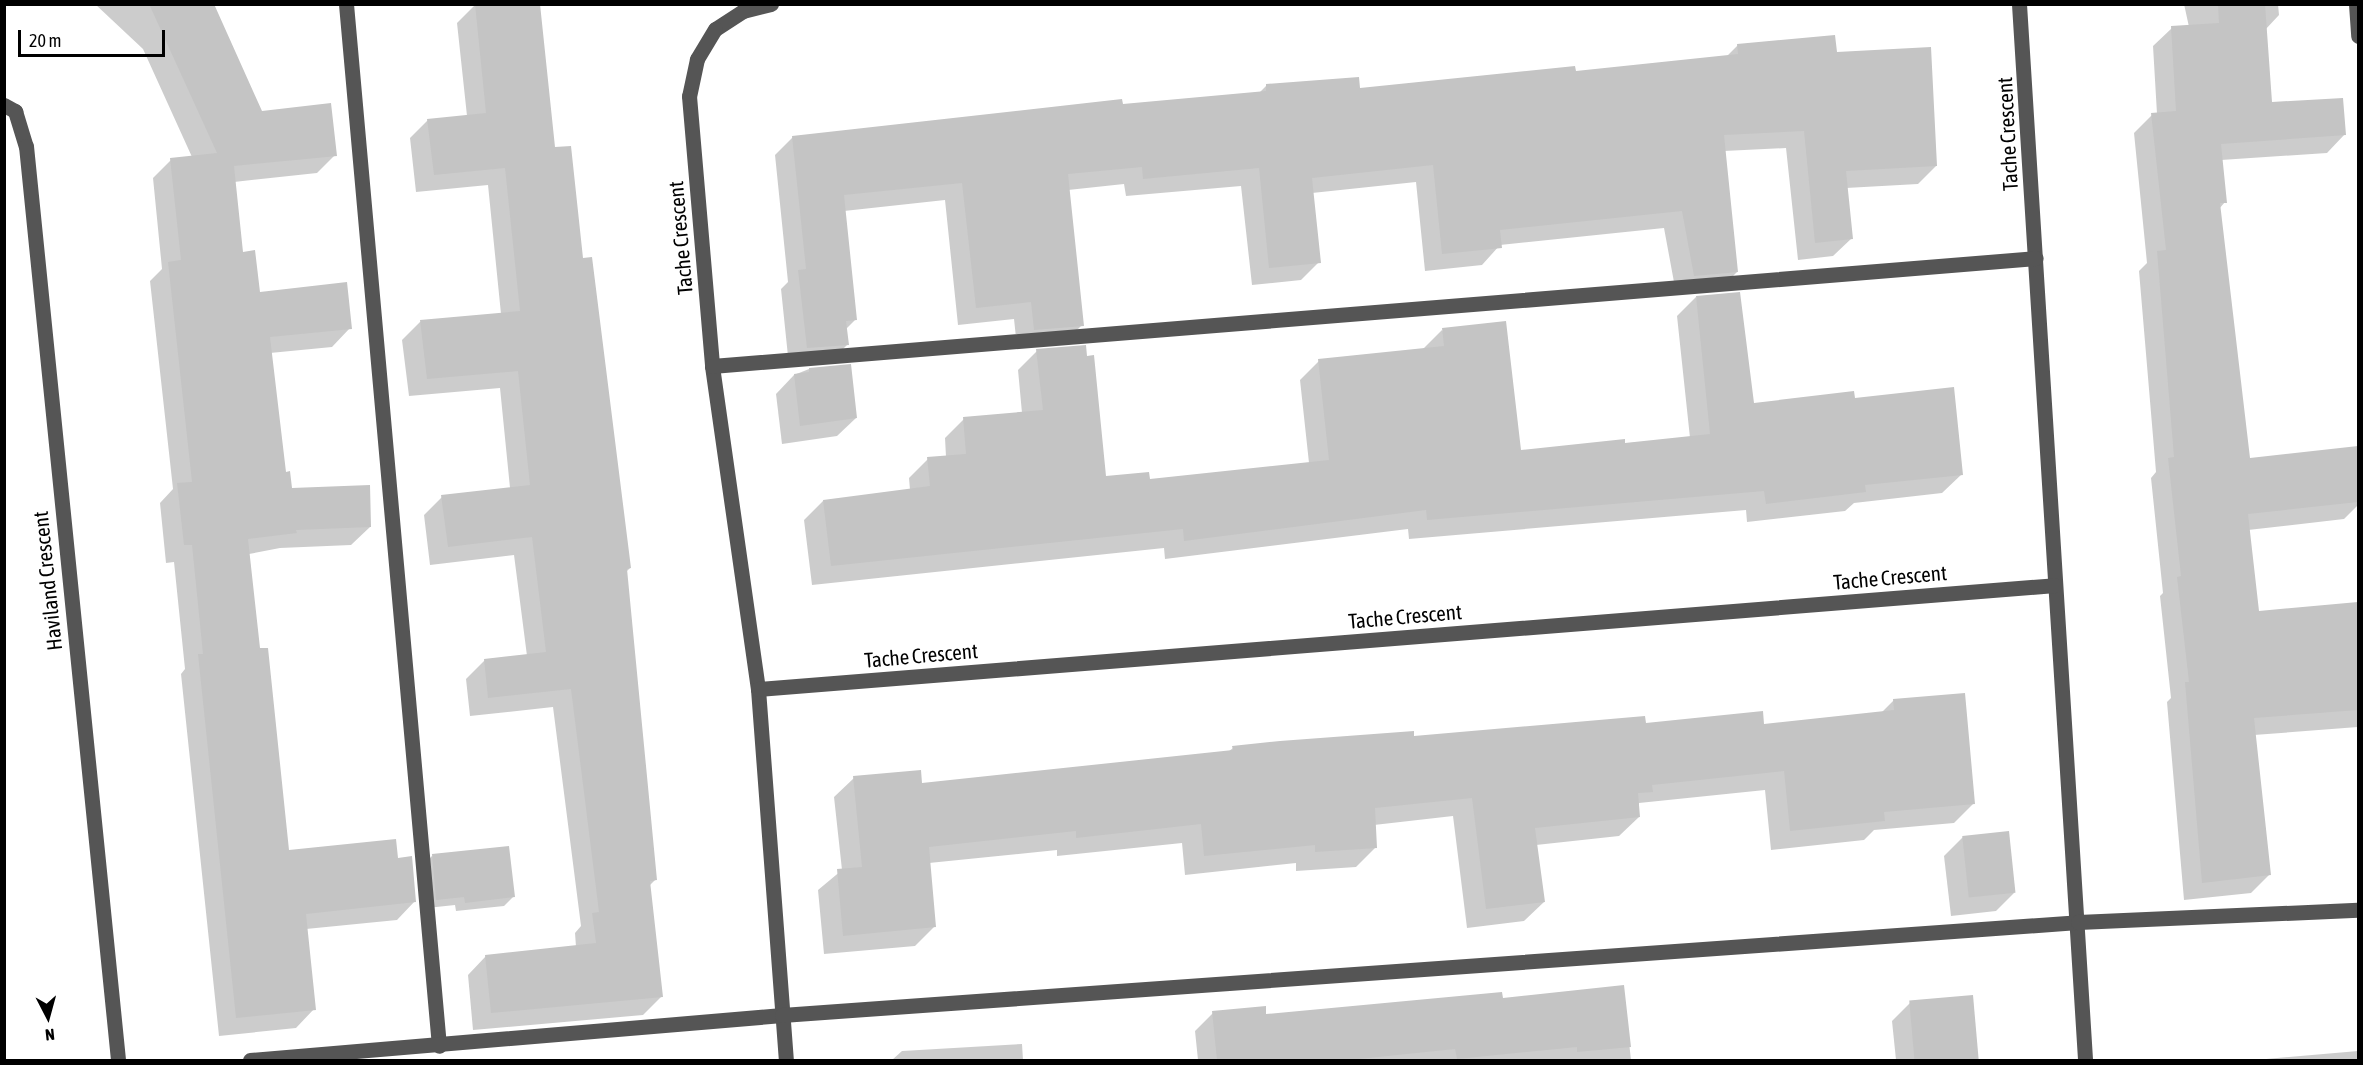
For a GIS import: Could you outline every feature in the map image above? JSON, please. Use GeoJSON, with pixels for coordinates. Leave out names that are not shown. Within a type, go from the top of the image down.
{"type":"FeatureCollection","features":[{"type":"Feature","properties":{"kind":"street"},"geometry":{"type":"LineString","coordinates":[[346,4],[439,1046]]}},
{"type":"Feature","properties":{"kind":"street","name":"Tache Crescent"},"geometry":{"type":"LineString","coordinates":[[771,4],[743,11],[715,29],[697,59],[689,96],[712,366],[758,689],[786,1060]]}},
{"type":"Feature","properties":{"kind":"street","name":"Tache Crescent"},"geometry":{"type":"LineString","coordinates":[[2019,4],[2085,1060]]}},
{"type":"Feature","properties":{"kind":"street"},"geometry":{"type":"LineString","coordinates":[[2356,4],[2358,36]]}},
{"type":"Feature","properties":{"kind":"street","name":"Haviland Crescent"},"geometry":{"type":"LineString","coordinates":[[4,105],[15,111],[26,146],[117,1060]]}},
{"type":"Feature","properties":{"kind":"street"},"geometry":{"type":"LineString","coordinates":[[712,366],[2036,258]]}},
{"type":"Feature","properties":{"kind":"street","name":"Tache Crescent"},"geometry":{"type":"LineString","coordinates":[[758,689],[2055,585]]}},
{"type":"Feature","properties":{"kind":"street"},"geometry":{"type":"LineString","coordinates":[[250,1060],[439,1046],[782,1014],[2078,922],[2358,910]]}},
{"type":"Feature","properties":{"kind":"building"},"geometry":{"type":"Polygon","coordinates":[[[149,4],[214,4],[262,111],[331,103],[337,156],[234,166],[243,252],[255,250],[260,292],[347,282],[352,329],[270,337],[286,472],[290,471],[292,488],[370,485],[371,527],[296,530],[297,533],[248,539],[260,648],[268,648],[289,850],[396,839],[398,858],[412,856],[416,902],[306,914],[316,1010],[236,1018],[198,654],[203,654],[192,545],[184,545],[177,483],[192,482],[168,262],[181,260],[170,158],[217,153],[149,4]]]}},
{"type":"Feature","properties":{"kind":"building"},"geometry":{"type":"Polygon","coordinates":[[[475,4],[540,4],[555,147],[571,146],[583,258],[592,257],[631,568],[627,569],[657,880],[650,881],[663,997],[491,1013],[485,955],[596,943],[592,913],[599,912],[571,689],[488,698],[484,659],[546,652],[532,537],[448,547],[441,495],[530,485],[518,371],[427,379],[420,320],[520,311],[505,168],[434,175],[427,119],[486,113],[475,4]]]}},
{"type":"Feature","properties":{"kind":"building"},"geometry":{"type":"Polygon","coordinates":[[[2218,4],[2265,4],[2272,102],[2343,98],[2346,135],[2221,144],[2227,203],[2220,203],[2250,458],[2358,446],[2358,502],[2248,514],[2259,611],[2358,602],[2358,710],[2254,718],[2271,875],[2202,883],[2185,682],[2189,682],[2177,577],[2181,576],[2168,458],[2174,457],[2157,251],[2166,250],[2151,113],[2176,111],[2171,26],[2219,23],[2218,4]]]}},
{"type":"Feature","properties":{"kind":"building"},"geometry":{"type":"Polygon","coordinates":[[[1835,35],[1837,52],[1931,47],[1937,166],[1846,171],[1853,239],[1815,243],[1804,131],[1724,135],[1738,272],[1694,276],[1682,211],[1500,230],[1502,248],[1442,254],[1433,165],[1312,178],[1321,263],[1269,268],[1259,168],[1143,179],[1142,167],[1068,174],[1084,326],[1034,330],[1031,302],[976,308],[962,183],[844,195],[857,320],[846,321],[849,345],[807,348],[798,270],[806,269],[792,136],[1122,99],[1123,104],[1266,91],[1266,84],[1359,77],[1360,88],[1575,66],[1576,71],[1738,54],[1737,44],[1835,35]]]}},
{"type":"Feature","properties":{"kind":"building"},"geometry":{"type":"Polygon","coordinates":[[[1740,292],[1754,403],[1854,391],[1855,398],[1954,387],[1963,475],[1865,485],[1866,492],[1766,504],[1764,491],[1427,520],[1426,510],[1184,541],[1183,529],[831,566],[823,500],[930,486],[927,457],[966,454],[963,417],[1043,410],[1036,349],[1086,345],[1087,356],[1094,355],[1106,476],[1149,472],[1150,479],[1329,460],[1318,359],[1444,346],[1442,328],[1506,321],[1521,450],[1625,439],[1625,443],[1710,434],[1696,296],[1740,292]]]}},
{"type":"Feature","properties":{"kind":"building"},"geometry":{"type":"Polygon","coordinates":[[[851,364],[857,418],[800,426],[794,374],[809,372],[809,368],[851,364]]]}},
{"type":"Feature","properties":{"kind":"building"},"geometry":{"type":"Polygon","coordinates":[[[1965,693],[1975,804],[1884,812],[1885,821],[1790,831],[1784,771],[1652,785],[1653,792],[1638,793],[1640,817],[1535,828],[1545,902],[1486,909],[1472,798],[1375,808],[1377,848],[1315,852],[1315,845],[1204,856],[1201,824],[1076,838],[1076,831],[929,847],[936,927],[843,936],[837,869],[862,867],[853,776],[921,770],[922,783],[1233,750],[1232,746],[1280,741],[1414,731],[1414,736],[1645,716],[1646,723],[1763,711],[1764,724],[1894,710],[1893,699],[1965,693]]]}},
{"type":"Feature","properties":{"kind":"building"},"geometry":{"type":"Polygon","coordinates":[[[2009,831],[2015,893],[1969,898],[1962,836],[2009,831]]]}},
{"type":"Feature","properties":{"kind":"building"},"geometry":{"type":"Polygon","coordinates":[[[509,846],[515,897],[465,903],[464,897],[436,900],[432,854],[509,846]]]}},
{"type":"Feature","properties":{"kind":"building"},"geometry":{"type":"Polygon","coordinates":[[[1624,985],[1631,1047],[1577,1052],[1577,1047],[1457,1059],[1455,1049],[1349,1060],[1217,1060],[1212,1011],[1266,1006],[1266,1014],[1502,992],[1503,998],[1624,985]]]}},
{"type":"Feature","properties":{"kind":"building"},"geometry":{"type":"Polygon","coordinates":[[[1973,995],[1979,1060],[1914,1060],[1909,1001],[1973,995]]]}}]}
